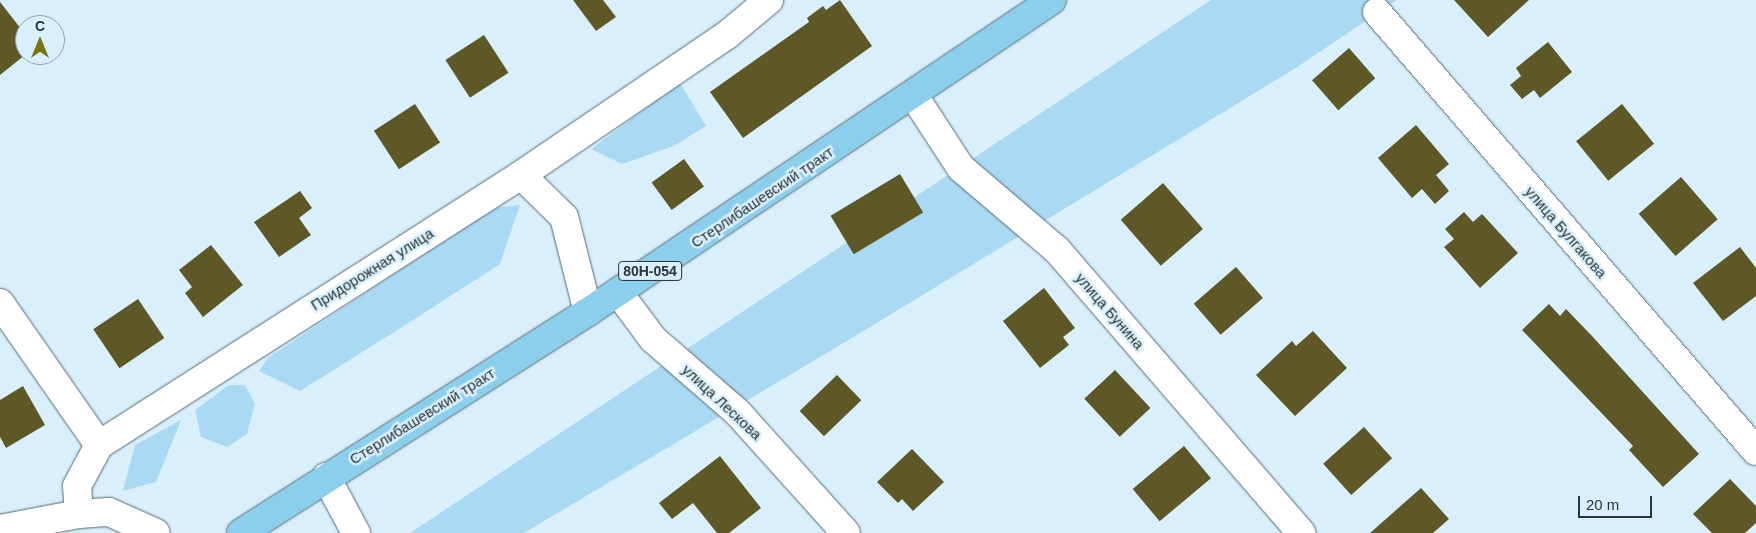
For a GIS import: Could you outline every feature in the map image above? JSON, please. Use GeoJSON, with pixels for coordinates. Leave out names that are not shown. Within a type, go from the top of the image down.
{"type":"FeatureCollection","features":[{"type":"Feature","properties":{"kind":"main road","name":"Стерлибашевский тракт"},"geometry":{"type":"LineString","coordinates":[[241,533],[326,477],[588,312],[914,96],[1052,0]]}},
{"type":"Feature","properties":{"kind":"street","name":"Придорожная улица"},"geometry":{"type":"LineString","coordinates":[[79,514],[77,486],[98,446],[522,175],[727,34],[769,0]]}},
{"type":"Feature","properties":{"kind":"street","name":"улица Булгакова"},"geometry":{"type":"LineString","coordinates":[[1377,12],[1756,451]]}},
{"type":"Feature","properties":{"kind":"street","name":"улица Бунина"},"geometry":{"type":"LineString","coordinates":[[914,96],[961,168],[1057,250],[1301,533]]}},
{"type":"Feature","properties":{"kind":"street"},"geometry":{"type":"LineString","coordinates":[[522,175],[564,217],[588,312]]}},
{"type":"Feature","properties":{"kind":"street","name":"улица Лескова"},"geometry":{"type":"LineString","coordinates":[[618,292],[653,339],[738,413],[846,533]]}},
{"type":"Feature","properties":{"kind":"street"},"geometry":{"type":"LineString","coordinates":[[0,303],[98,446]]}},
{"type":"Feature","properties":{"kind":"street"},"geometry":{"type":"LineString","coordinates":[[326,477],[356,533]]}},
{"type":"Feature","properties":{"kind":"street"},"geometry":{"type":"LineString","coordinates":[[0,530],[79,514],[109,512],[156,533]]}},
{"type":"Feature","properties":{"kind":"shaded area"},"geometry":{"type":"Polygon","coordinates":[[[1211,0],[1397,0],[1294,69],[847,341],[524,533],[410,533],[1211,0]]]}},
{"type":"Feature","properties":{"kind":"shaded area"},"geometry":{"type":"Polygon","coordinates":[[[680,83],[706,126],[674,146],[622,164],[591,149],[680,83]]]}},
{"type":"Feature","properties":{"kind":"shaded area"},"geometry":{"type":"Polygon","coordinates":[[[520,205],[500,264],[407,324],[300,391],[259,371],[268,358],[492,208],[520,205]]]}},
{"type":"Feature","properties":{"kind":"shaded area"},"geometry":{"type":"Polygon","coordinates":[[[229,385],[245,385],[255,404],[247,434],[227,447],[201,437],[195,410],[229,385]]]}},
{"type":"Feature","properties":{"kind":"shaded area"},"geometry":{"type":"Polygon","coordinates":[[[181,420],[156,482],[123,491],[135,445],[181,420]]]}},
{"type":"Feature","properties":{"kind":"building"},"geometry":{"type":"Polygon","coordinates":[[[573,0],[603,0],[616,17],[596,31],[573,0]]]}},
{"type":"Feature","properties":{"kind":"building"},"geometry":{"type":"Polygon","coordinates":[[[840,0],[872,46],[743,138],[710,92],[809,22],[807,18],[823,6],[826,10],[840,0]]]}},
{"type":"Feature","properties":{"kind":"building"},"geometry":{"type":"Polygon","coordinates":[[[1454,0],[1529,0],[1488,37],[1454,0]]]}},
{"type":"Feature","properties":{"kind":"building"},"geometry":{"type":"Polygon","coordinates":[[[0,2],[15,21],[15,63],[0,75],[0,2]]]}},
{"type":"Feature","properties":{"kind":"building"},"geometry":{"type":"Polygon","coordinates":[[[484,35],[509,73],[470,98],[445,60],[484,35]]]}},
{"type":"Feature","properties":{"kind":"building"},"geometry":{"type":"Polygon","coordinates":[[[1548,42],[1572,72],[1540,98],[1534,90],[1522,99],[1510,85],[1521,76],[1516,68],[1548,42]]]}},
{"type":"Feature","properties":{"kind":"building"},"geometry":{"type":"Polygon","coordinates":[[[1349,48],[1375,78],[1338,110],[1312,80],[1349,48]]]}},
{"type":"Feature","properties":{"kind":"building"},"geometry":{"type":"Polygon","coordinates":[[[415,104],[440,143],[399,169],[374,131],[415,104]]]}},
{"type":"Feature","properties":{"kind":"building"},"geometry":{"type":"Polygon","coordinates":[[[1622,104],[1654,144],[1608,181],[1576,141],[1622,104]]]}},
{"type":"Feature","properties":{"kind":"building"},"geometry":{"type":"Polygon","coordinates":[[[1416,125],[1449,164],[1436,175],[1449,191],[1435,204],[1422,189],[1412,198],[1378,158],[1416,125]]]}},
{"type":"Feature","properties":{"kind":"building"},"geometry":{"type":"Polygon","coordinates":[[[684,159],[704,187],[672,210],[652,183],[684,159]]]}},
{"type":"Feature","properties":{"kind":"building"},"geometry":{"type":"Polygon","coordinates":[[[900,174],[923,213],[854,254],[831,216],[900,174]]]}},
{"type":"Feature","properties":{"kind":"building"},"geometry":{"type":"Polygon","coordinates":[[[1681,177],[1718,219],[1675,256],[1639,214],[1681,177]]]}},
{"type":"Feature","properties":{"kind":"building"},"geometry":{"type":"Polygon","coordinates":[[[1163,183],[1203,229],[1161,266],[1121,220],[1163,183]]]}},
{"type":"Feature","properties":{"kind":"building"},"geometry":{"type":"Polygon","coordinates":[[[300,191],[312,208],[299,218],[311,235],[279,257],[254,222],[300,191]]]}},
{"type":"Feature","properties":{"kind":"building"},"geometry":{"type":"Polygon","coordinates":[[[1464,212],[1473,222],[1482,214],[1518,253],[1480,288],[1444,247],[1454,239],[1445,229],[1464,212]]]}},
{"type":"Feature","properties":{"kind":"building"},"geometry":{"type":"Polygon","coordinates":[[[211,245],[243,285],[203,317],[185,293],[192,287],[179,270],[211,245]]]}},
{"type":"Feature","properties":{"kind":"building"},"geometry":{"type":"Polygon","coordinates":[[[1740,247],[1756,268],[1756,296],[1723,321],[1693,283],[1740,247]]]}},
{"type":"Feature","properties":{"kind":"building"},"geometry":{"type":"Polygon","coordinates":[[[1236,267],[1263,298],[1221,335],[1194,304],[1236,267]]]}},
{"type":"Feature","properties":{"kind":"building"},"geometry":{"type":"Polygon","coordinates":[[[1044,288],[1075,328],[1063,337],[1069,345],[1040,368],[1003,321],[1044,288]]]}},
{"type":"Feature","properties":{"kind":"building"},"geometry":{"type":"Polygon","coordinates":[[[138,299],[164,338],[120,368],[93,329],[138,299]]]}},
{"type":"Feature","properties":{"kind":"building"},"geometry":{"type":"Polygon","coordinates":[[[1549,304],[1560,316],[1566,309],[1699,454],[1663,487],[1629,450],[1633,446],[1522,330],[1549,304]]]}},
{"type":"Feature","properties":{"kind":"building"},"geometry":{"type":"Polygon","coordinates":[[[1313,331],[1347,368],[1295,416],[1256,375],[1292,341],[1296,346],[1313,331]]]}},
{"type":"Feature","properties":{"kind":"building"},"geometry":{"type":"Polygon","coordinates":[[[1115,370],[1150,408],[1120,437],[1084,399],[1115,370]]]}},
{"type":"Feature","properties":{"kind":"building"},"geometry":{"type":"Polygon","coordinates":[[[837,375],[861,400],[824,436],[800,411],[837,375]]]}},
{"type":"Feature","properties":{"kind":"building"},"geometry":{"type":"Polygon","coordinates":[[[23,386],[45,425],[6,448],[0,437],[0,400],[23,386]]]}},
{"type":"Feature","properties":{"kind":"building"},"geometry":{"type":"Polygon","coordinates":[[[1364,427],[1392,458],[1351,495],[1323,464],[1364,427]]]}},
{"type":"Feature","properties":{"kind":"building"},"geometry":{"type":"Polygon","coordinates":[[[1184,446],[1211,478],[1160,521],[1133,489],[1184,446]]]}},
{"type":"Feature","properties":{"kind":"building"},"geometry":{"type":"Polygon","coordinates":[[[912,449],[944,482],[913,511],[902,499],[898,503],[877,482],[912,449]]]}},
{"type":"Feature","properties":{"kind":"building"},"geometry":{"type":"Polygon","coordinates":[[[720,456],[761,508],[729,533],[717,533],[693,503],[672,519],[659,503],[720,456]]]}},
{"type":"Feature","properties":{"kind":"building"},"geometry":{"type":"Polygon","coordinates":[[[1730,479],[1756,506],[1756,523],[1745,533],[1712,533],[1693,514],[1730,479]]]}},
{"type":"Feature","properties":{"kind":"building"},"geometry":{"type":"Polygon","coordinates":[[[1421,488],[1449,519],[1433,533],[1370,533],[1421,488]]]}}]}
